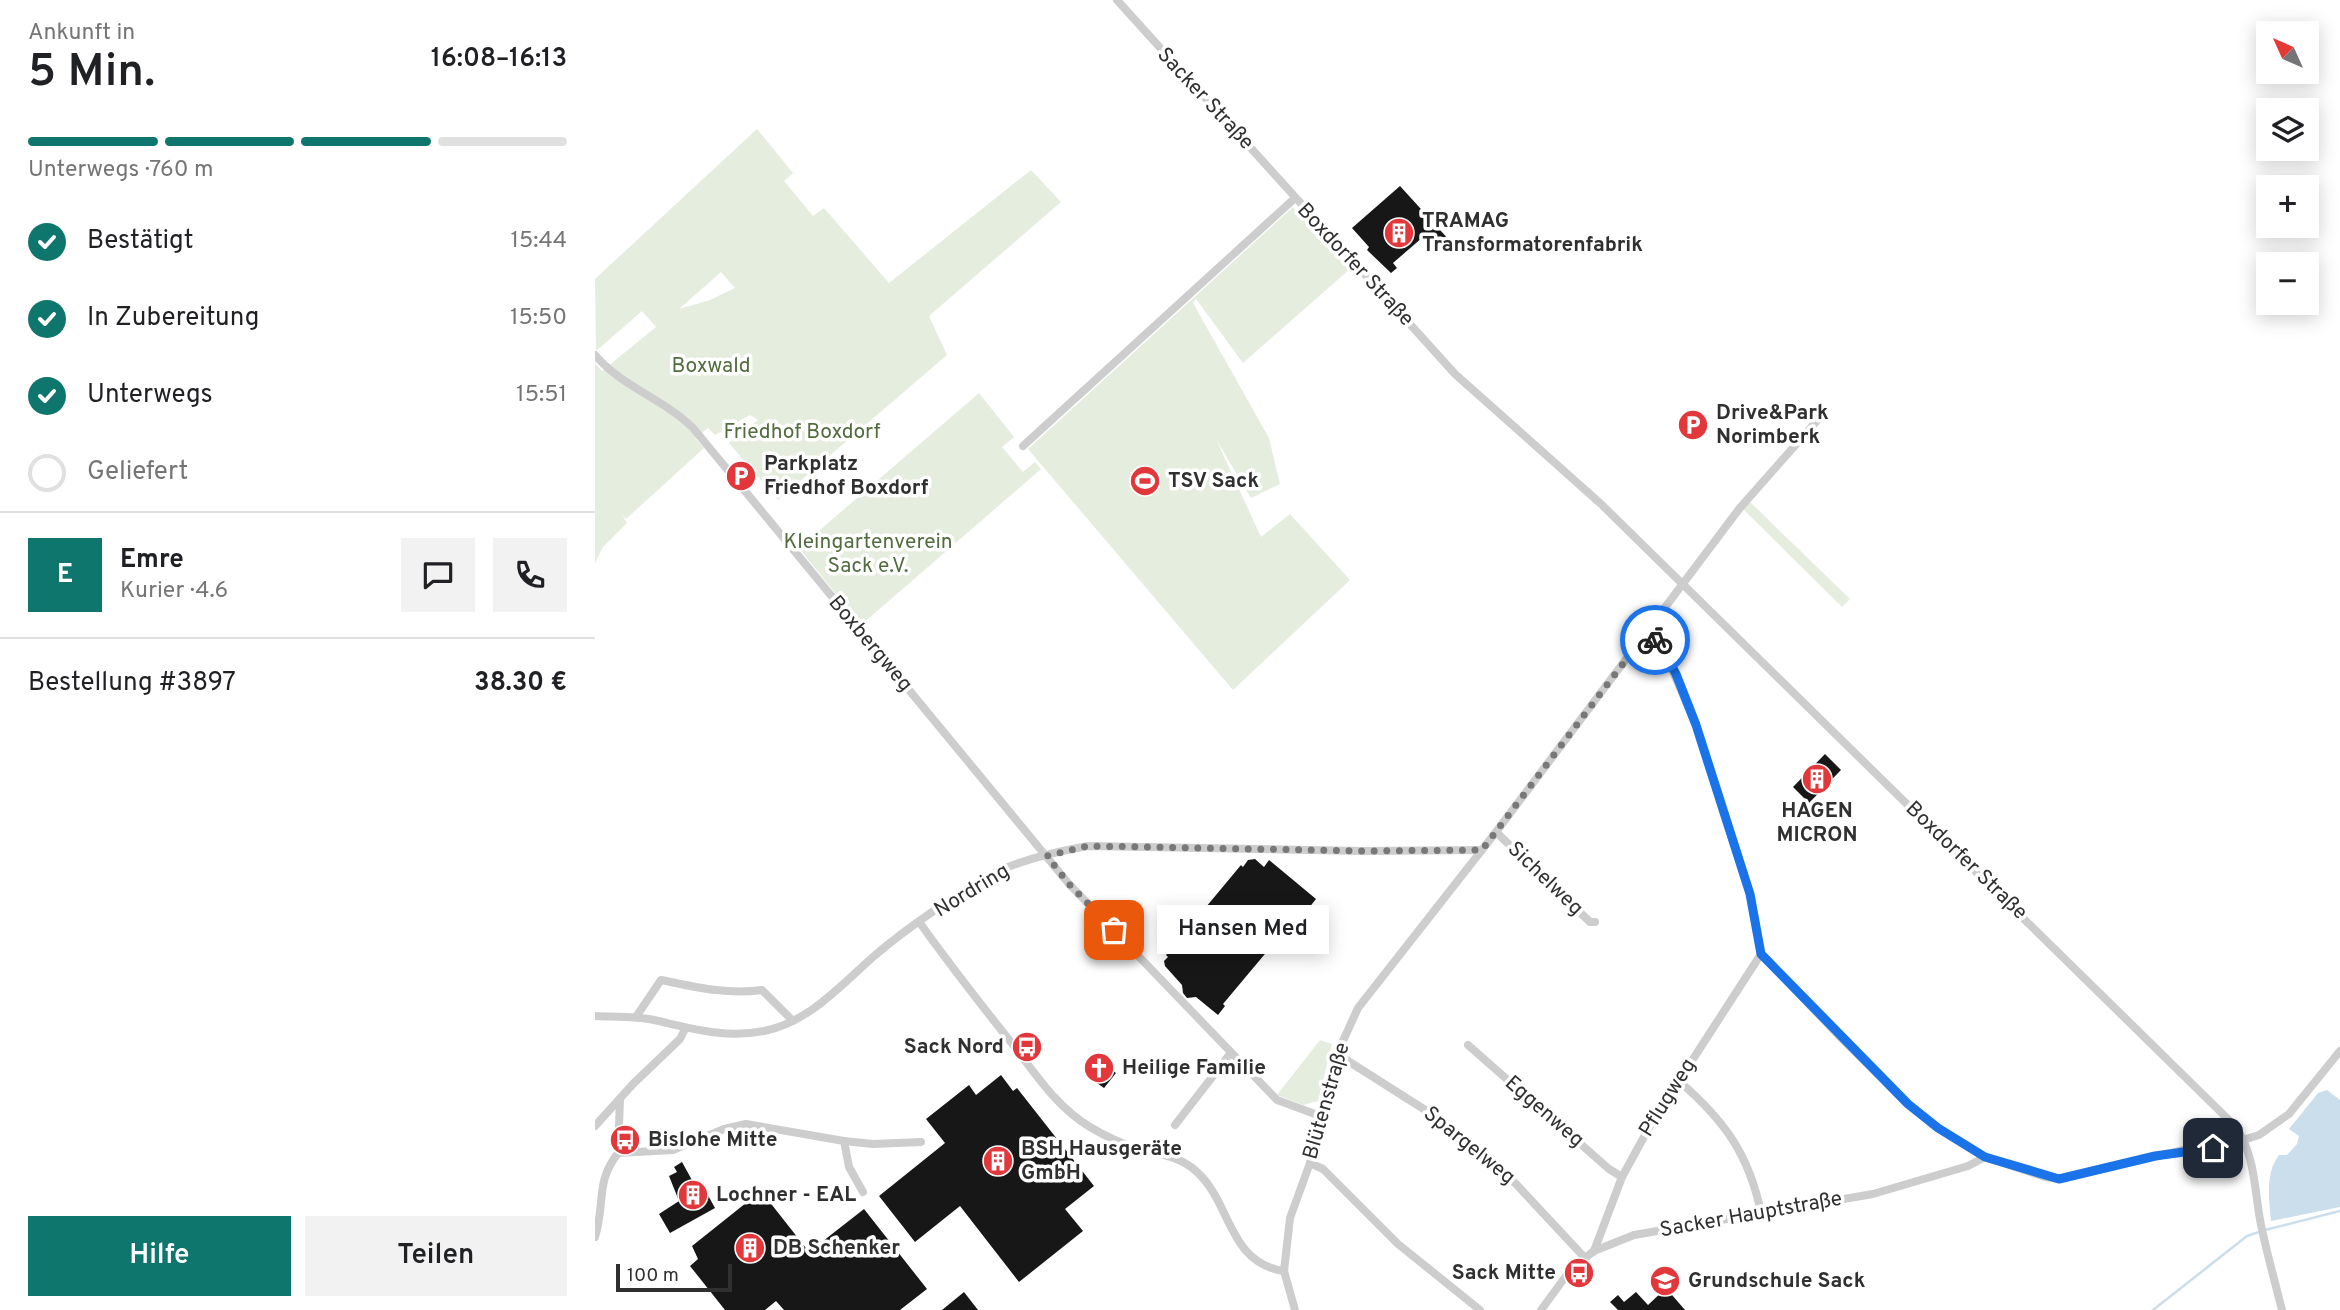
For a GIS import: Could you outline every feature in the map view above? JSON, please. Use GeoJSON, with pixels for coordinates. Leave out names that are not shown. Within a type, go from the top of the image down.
{"type":"FeatureCollection","features":[{"type":"Feature","properties":{"kind":"street","name":"Sacker Straße"},"geometry":{"type":"LineString","coordinates":[[1117,0],[1296,198]]}},
{"type":"Feature","properties":{"kind":"street","name":"Boxdorfer Straße"},"geometry":{"type":"LineString","coordinates":[[1023,446],[1296,198],[1455,374],[1601,504],[2122,1014],[2235,1126],[2246,1141]]}},
{"type":"Feature","properties":{"kind":"street","name":"Boxbergweg"},"geometry":{"type":"LineString","coordinates":[[595,355],[606,368],[682,416],[693,428],[1069,884],[1230,1054],[1277,1100],[1323,1117]]}},
{"type":"Feature","properties":{"kind":"street"},"geometry":{"type":"LineString","coordinates":[[1482,850],[1739,509],[1822,415]]}},
{"type":"Feature","properties":{"kind":"street"},"geometry":{"type":"LineString","coordinates":[[1647,632],[1663,649],[1696,725],[1750,894],[1761,954],[1908,1104],[1938,1128],[1985,1157],[2059,1179],[2155,1156],[2246,1141],[2273,1127],[2289,1114],[2340,1051]]}},
{"type":"Feature","properties":{"kind":"street","name":"Sichelweg"},"geometry":{"type":"LineString","coordinates":[[1496,832],[1590,922],[1595,922]]}},
{"type":"Feature","properties":{"kind":"street","name":"Nordring"},"geometry":{"type":"LineString","coordinates":[[595,1016],[636,1017],[685,1029],[720,1033],[751,1033],[778,1028],[826,1000],[875,956],[1001,870],[1088,846],[1363,851],[1482,850]]}},
{"type":"Feature","properties":{"kind":"street","name":"Blütenstraße"},"geometry":{"type":"LineString","coordinates":[[1295,1310],[1284,1271],[1290,1218],[1310,1163],[1337,1054],[1358,1008],[1482,850]]}},
{"type":"Feature","properties":{"kind":"street"},"geometry":{"type":"LineString","coordinates":[[920,923],[1058,1102],[1090,1127],[1111,1138],[1175,1158],[1193,1168],[1210,1185],[1231,1228],[1250,1257],[1270,1269],[1284,1271]]}},
{"type":"Feature","properties":{"kind":"street","name":"Pflugweg"},"geometry":{"type":"LineString","coordinates":[[1594,1251],[1622,1177],[1651,1124],[1761,954]]}},
{"type":"Feature","properties":{"kind":"street"},"geometry":{"type":"LineString","coordinates":[[636,1017],[661,980],[740,993],[762,990],[793,1021]]}},
{"type":"Feature","properties":{"kind":"street"},"geometry":{"type":"LineString","coordinates":[[595,1126],[680,1039],[685,1029]]}},
{"type":"Feature","properties":{"kind":"street","name":"Eggenweg"},"geometry":{"type":"LineString","coordinates":[[1468,1045],[1609,1170],[1622,1177]]}},
{"type":"Feature","properties":{"kind":"street"},"geometry":{"type":"LineString","coordinates":[[1175,1125],[1230,1054]]}},
{"type":"Feature","properties":{"kind":"street","name":"Spargelweg"},"geometry":{"type":"LineString","coordinates":[[1337,1054],[1462,1135],[1516,1184],[1585,1258]]}},
{"type":"Feature","properties":{"kind":"street"},"geometry":{"type":"LineString","coordinates":[[1679,1081],[1713,1112],[1728,1130],[1751,1174],[1761,1213]]}},
{"type":"Feature","properties":{"kind":"street"},"geometry":{"type":"LineString","coordinates":[[595,1237],[599,1210],[596,1183],[604,1168],[618,1153],[619,1099]]}},
{"type":"Feature","properties":{"kind":"street"},"geometry":{"type":"LineString","coordinates":[[618,1153],[673,1150],[724,1129],[746,1124],[873,1144],[921,1142]]}},
{"type":"Feature","properties":{"kind":"street"},"geometry":{"type":"LineString","coordinates":[[844,1141],[849,1167],[863,1192]]}},
{"type":"Feature","properties":{"kind":"street"},"geometry":{"type":"LineString","coordinates":[[2246,1141],[2261,1223],[2282,1310]]}},
{"type":"Feature","properties":{"kind":"street","name":"Sacker Hauptstraße"},"geometry":{"type":"LineString","coordinates":[[1541,1310],[1566,1276],[1585,1258],[1594,1251],[1634,1235],[1873,1194],[1968,1166],[1985,1157]]}},
{"type":"Feature","properties":{"kind":"street"},"geometry":{"type":"LineString","coordinates":[[1310,1163],[1323,1169],[1390,1236],[1480,1310]]}},
{"type":"Feature","properties":{"kind":"green space"},"geometry":{"type":"Polygon","coordinates":[[[757,129],[793,173],[784,181],[813,216],[824,208],[889,283],[1031,170],[1061,202],[929,316],[947,355],[778,500],[729,443],[758,420],[750,415],[715,435],[708,428],[695,438],[704,448],[626,519],[622,515],[627,523],[603,547],[595,563],[595,363],[602,371],[656,327],[642,311],[596,351],[595,279],[757,129]],[[721,272],[679,309],[710,300],[735,288],[721,272]]]}},
{"type":"Feature","properties":{"kind":"green space","name":"TSV Sack"},"geometry":{"type":"Polygon","coordinates":[[[1293,207],[1350,269],[1243,363],[1196,299],[1193,303],[1269,438],[1280,484],[1251,498],[1216,439],[1261,537],[1290,514],[1350,580],[1233,690],[1028,449],[1293,207]]]}},
{"type":"Feature","properties":{"kind":"green space","name":"Kleingartenverein Sack e.V."},"geometry":{"type":"Polygon","coordinates":[[[979,393],[1014,437],[1002,447],[1023,472],[1035,462],[1041,469],[861,625],[799,548],[979,393]]]}},
{"type":"Feature","properties":{"kind":"green space"},"geometry":{"type":"Polygon","coordinates":[[[1750,502],[1850,599],[1842,607],[1743,509],[1750,502]]]}},
{"type":"Feature","properties":{"kind":"green space"},"geometry":{"type":"Polygon","coordinates":[[[1320,1040],[1332,1044],[1318,1101],[1303,1105],[1277,1095],[1320,1040]]]}},
{"type":"Feature","properties":{"kind":"water"},"geometry":{"type":"Polygon","coordinates":[[[2327,1090],[2340,1100],[2340,1207],[2271,1221],[2269,1187],[2272,1170],[2279,1155],[2287,1155],[2297,1144],[2299,1136],[2289,1129],[2318,1093],[2327,1090]]]}},
{"type":"Feature","properties":{"kind":"building","name":"TRAMAG Transformatorenfabrik"},"geometry":{"type":"Polygon","coordinates":[[[1400,186],[1451,242],[1438,254],[1423,237],[1393,263],[1397,268],[1391,273],[1367,250],[1369,247],[1352,228],[1400,186]]]}},
{"type":"Feature","properties":{"kind":"building","name":"HAGEN MICRON"},"geometry":{"type":"Polygon","coordinates":[[[1825,754],[1841,770],[1809,803],[1793,787],[1825,754]]]}},
{"type":"Feature","properties":{"kind":"building"},"geometry":{"type":"Polygon","coordinates":[[[1255,859],[1264,867],[1269,860],[1316,899],[1308,909],[1305,906],[1223,1004],[1225,1006],[1218,1015],[1196,997],[1187,998],[1182,985],[1165,966],[1164,961],[1168,957],[1166,955],[1241,865],[1243,867],[1248,860],[1255,859]]]}},
{"type":"Feature","properties":{"kind":"building","name":"Heilige Familie"},"geometry":{"type":"Polygon","coordinates":[[[1099,1053],[1106,1057],[1101,1063],[1116,1073],[1104,1088],[1086,1075],[1099,1053]]]}},
{"type":"Feature","properties":{"kind":"building","name":"BSH Hausgeräte GmbH"},"geometry":{"type":"Polygon","coordinates":[[[1001,1075],[1013,1091],[1017,1088],[1094,1186],[1065,1209],[1083,1231],[1019,1282],[960,1206],[915,1242],[879,1196],[945,1143],[926,1119],[969,1085],[976,1095],[1001,1075]]]}},
{"type":"Feature","properties":{"kind":"building","name":"Lochner - EAL"},"geometry":{"type":"Polygon","coordinates":[[[682,1162],[698,1191],[704,1188],[715,1208],[670,1233],[659,1214],[679,1201],[669,1176],[677,1172],[674,1167],[682,1162]]]}},
{"type":"Feature","properties":{"kind":"building","name":"DB Schenker"},"geometry":{"type":"Polygon","coordinates":[[[761,1191],[809,1252],[864,1209],[927,1289],[900,1310],[784,1310],[776,1301],[765,1310],[725,1310],[690,1266],[698,1259],[692,1246],[761,1191]]]}},
{"type":"Feature","properties":{"kind":"building"},"geometry":{"type":"Polygon","coordinates":[[[1666,1288],[1685,1310],[1618,1310],[1610,1302],[1618,1295],[1624,1302],[1636,1292],[1648,1305],[1666,1288]]]}},
{"type":"Feature","properties":{"kind":"building"},"geometry":{"type":"Polygon","coordinates":[[[964,1292],[978,1310],[942,1310],[964,1292]]]}},
{"type":"Feature","properties":{"kind":"waterway"},"geometry":{"type":"LineString","coordinates":[[2265,1230],[2340,1211]]}},
{"type":"Feature","properties":{"kind":"waterway"},"geometry":{"type":"LineString","coordinates":[[2153,1310],[2247,1236],[2259,1232]]}},
{"type":"Feature","properties":{"kind":"way so far"},"geometry":{"type":"LineString","coordinates":[[1114,930],[1069,884],[1047,856],[1088,846],[1363,851],[1482,850],[1647,632],[1655,640]]}},
{"type":"Feature","properties":{"kind":"place","name":"TRAMAG Transformatorenfabrik"},"geometry":{"type":"Point","coordinates":[1399,233]}},
{"type":"Feature","properties":{"kind":"place","name":"Drive&Park Norimberk"},"geometry":{"type":"Point","coordinates":[1693,425]}},
{"type":"Feature","properties":{"kind":"place","name":"Parkplatz Friedhof Boxdorf"},"geometry":{"type":"Point","coordinates":[741,476]}},
{"type":"Feature","properties":{"kind":"place","name":"TSV Sack"},"geometry":{"type":"Point","coordinates":[1145,481]}},
{"type":"Feature","properties":{"kind":"place","name":"HAGEN MICRON"},"geometry":{"type":"Point","coordinates":[1817,779]}},
{"type":"Feature","properties":{"kind":"place","name":"Hansen Med"},"geometry":{"type":"Point","coordinates":[1114,930]}},
{"type":"Feature","properties":{"kind":"place","name":"Sack Nord"},"geometry":{"type":"Point","coordinates":[1027,1047]}},
{"type":"Feature","properties":{"kind":"place","name":"Heilige Familie"},"geometry":{"type":"Point","coordinates":[1099,1068]}},
{"type":"Feature","properties":{"kind":"place","name":"Bislohe Mitte"},"geometry":{"type":"Point","coordinates":[625,1140]}},
{"type":"Feature","properties":{"kind":"place","name":"BSH Hausgeräte GmbH"},"geometry":{"type":"Point","coordinates":[998,1161]}},
{"type":"Feature","properties":{"kind":"place","name":"Lochner - EAL"},"geometry":{"type":"Point","coordinates":[693,1195]}},
{"type":"Feature","properties":{"kind":"place","name":"DB Schenker"},"geometry":{"type":"Point","coordinates":[750,1248]}},
{"type":"Feature","properties":{"kind":"place","name":"Sack Mitte"},"geometry":{"type":"Point","coordinates":[1579,1273]}},
{"type":"Feature","properties":{"kind":"place","name":"Grundschule Sack"},"geometry":{"type":"Point","coordinates":[1665,1281]}},
{"type":"Feature","properties":{"kind":"route"},"geometry":{"type":"LineString","coordinates":[[1655,640],[1676,674],[1696,725],[1750,894],[1761,954],[1908,1104],[1938,1128],[1985,1157],[2045,1177],[2059,1179],[2094,1173],[2155,1156],[2213,1148]]}},
{"type":"Feature","properties":{"kind":"park label","name":"Boxwald"},"geometry":{"type":"Point","coordinates":[711,366]}},
{"type":"Feature","properties":{"kind":"park label","name":"Friedhof Boxdorf"},"geometry":{"type":"Point","coordinates":[802,432]}}]}
